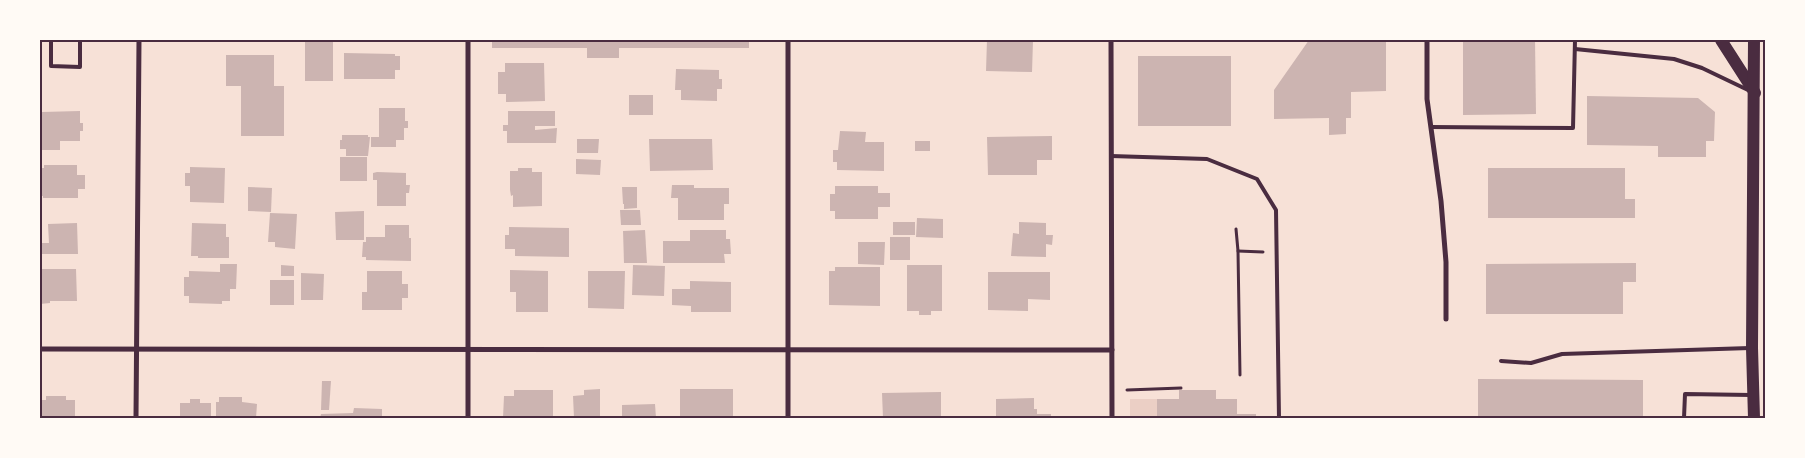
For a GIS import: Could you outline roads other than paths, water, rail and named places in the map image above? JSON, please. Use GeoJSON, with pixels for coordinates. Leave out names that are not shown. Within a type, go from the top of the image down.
{"type":"FeatureCollection","features":[{"type":"Feature","properties":{"kind":"main road"},"geometry":{"type":"LineString","coordinates":[[1721,40],[1755,93]]}},
{"type":"Feature","properties":{"kind":"main road"},"geometry":{"type":"LineString","coordinates":[[1754,40],[1752,348],[1754,418]]}},
{"type":"Feature","properties":{"kind":"street"},"geometry":{"type":"LineString","coordinates":[[136,418],[139,40]]}},
{"type":"Feature","properties":{"kind":"street"},"geometry":{"type":"LineString","coordinates":[[468,40],[468,418]]}},
{"type":"Feature","properties":{"kind":"street"},"geometry":{"type":"LineString","coordinates":[[788,40],[788,418]]}},
{"type":"Feature","properties":{"kind":"street"},"geometry":{"type":"LineString","coordinates":[[1111,40],[1112,418]]}},
{"type":"Feature","properties":{"kind":"street"},"geometry":{"type":"LineString","coordinates":[[1427,40],[1427,99],[1441,201],[1446,262],[1446,319]]}},
{"type":"Feature","properties":{"kind":"street"},"geometry":{"type":"LineString","coordinates":[[40,349],[1112,350]]}},
{"type":"Feature","properties":{"kind":"lane"},"geometry":{"type":"LineString","coordinates":[[51,40],[51,66],[80,66],[80,40]]}},
{"type":"Feature","properties":{"kind":"lane"},"geometry":{"type":"LineString","coordinates":[[1431,127],[1573,128],[1575,40]]}},
{"type":"Feature","properties":{"kind":"lane"},"geometry":{"type":"LineString","coordinates":[[1574,49],[1674,60],[1702,68],[1755,93]]}},
{"type":"Feature","properties":{"kind":"lane"},"geometry":{"type":"LineString","coordinates":[[1111,156],[1207,159],[1257,179],[1276,210],[1279,418]]}},
{"type":"Feature","properties":{"kind":"lane"},"geometry":{"type":"LineString","coordinates":[[1501,361],[1531,363],[1562,354],[1752,348]]}},
{"type":"Feature","properties":{"kind":"lane"},"geometry":{"type":"LineString","coordinates":[[1684,418],[1685,394],[1754,395]]}}]}
